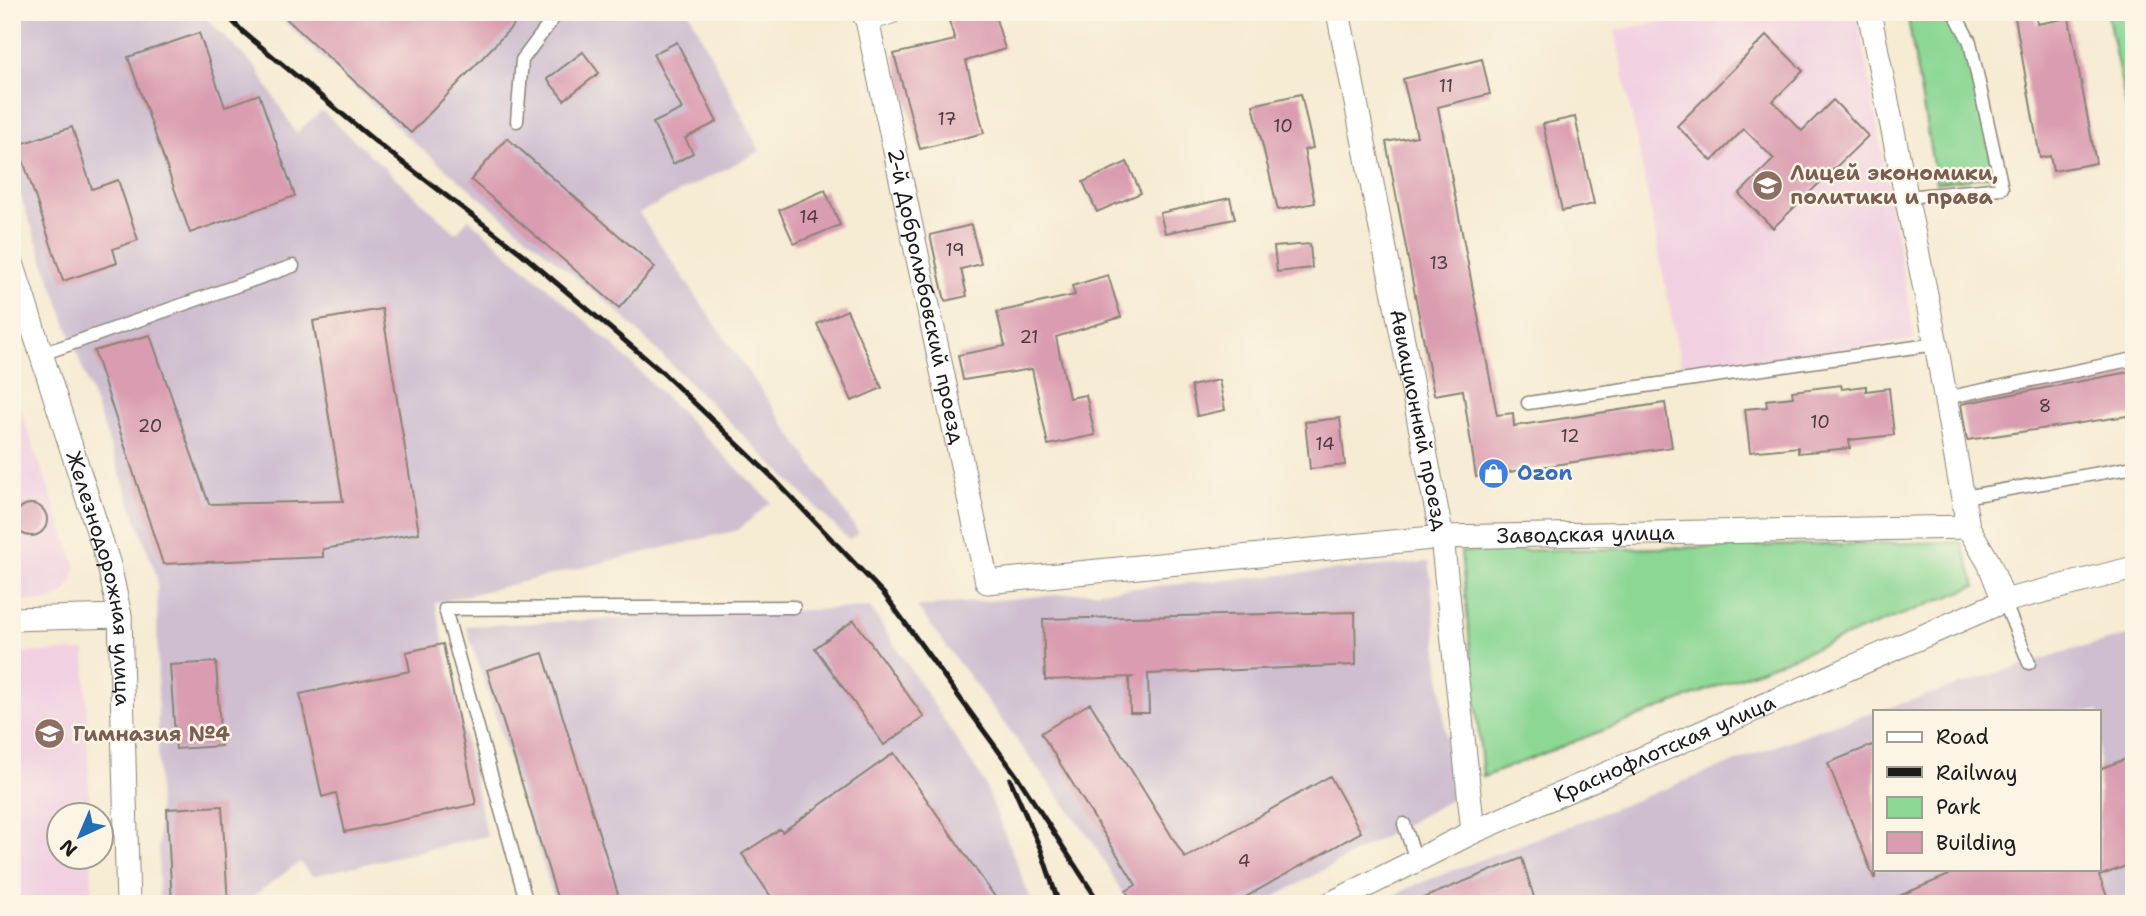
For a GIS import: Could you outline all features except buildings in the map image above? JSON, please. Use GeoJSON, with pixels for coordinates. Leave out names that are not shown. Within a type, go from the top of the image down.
{"type":"FeatureCollection","features":[{"type":"Feature","properties":{"kind":"street"},"geometry":{"type":"LineString","coordinates":[[865,16],[891,12]]}},
{"type":"Feature","properties":{"kind":"street","name":"Авиационный проезд"},"geometry":{"type":"LineString","coordinates":[[1338,12],[1442,537],[1473,832]]}},
{"type":"Feature","properties":{"kind":"street"},"geometry":{"type":"LineString","coordinates":[[1869,12],[1936,344],[1968,527],[1989,563],[2004,601],[2134,568]]}},
{"type":"Feature","properties":{"kind":"street","name":"2-й Добролюбовский проезд"},"geometry":{"type":"LineString","coordinates":[[865,16],[987,582]]}},
{"type":"Feature","properties":{"kind":"street","name":"Железнодорожная улица"},"geometry":{"type":"LineString","coordinates":[[12,263],[109,565],[120,616],[128,904]]}},
{"type":"Feature","properties":{"kind":"street","name":"Заводская улица"},"geometry":{"type":"LineString","coordinates":[[987,582],[1442,537],[1968,527]]}},
{"type":"Feature","properties":{"kind":"street","name":"Краснофлотская улица"},"geometry":{"type":"LineString","coordinates":[[1329,904],[1473,832],[2004,601]]}},
{"type":"Feature","properties":{"kind":"street"},"geometry":{"type":"LineString","coordinates":[[12,619],[120,616]]}},
{"type":"Feature","properties":{"kind":"lane"},"geometry":{"type":"LineString","coordinates":[[517,121],[522,60],[558,12]]}},
{"type":"Feature","properties":{"kind":"lane"},"geometry":{"type":"LineString","coordinates":[[1906,197],[2002,188],[1970,42],[1954,12]]}},
{"type":"Feature","properties":{"kind":"lane"},"geometry":{"type":"LineString","coordinates":[[42,355],[293,266]]}},
{"type":"Feature","properties":{"kind":"lane"},"geometry":{"type":"LineString","coordinates":[[1528,403],[1936,344]]}},
{"type":"Feature","properties":{"kind":"lane"},"geometry":{"type":"LineString","coordinates":[[1945,398],[2134,359]]}},
{"type":"Feature","properties":{"kind":"lane"},"geometry":{"type":"LineString","coordinates":[[1964,497],[2134,467]]}},
{"type":"Feature","properties":{"kind":"lane"},"geometry":{"type":"LineString","coordinates":[[2004,601],[2029,663]]}},
{"type":"Feature","properties":{"kind":"lane"},"geometry":{"type":"LineString","coordinates":[[527,904],[444,605],[691,611],[794,607]]}},
{"type":"Feature","properties":{"kind":"lane"},"geometry":{"type":"LineString","coordinates":[[1404,824],[1416,860]]}},
{"type":"Feature","properties":{"kind":"shaded area"},"geometry":{"type":"Polygon","coordinates":[[[12,12],[200,12],[257,69],[296,133],[322,111],[456,233],[469,219],[613,345],[771,502],[738,530],[435,603],[487,836],[312,876],[300,862],[246,901],[248,904],[159,904],[157,577],[12,172],[12,12]]]}},
{"type":"Feature","properties":{"kind":"shaded area"},"geometry":{"type":"Polygon","coordinates":[[[274,12],[689,12],[760,151],[639,213],[859,533],[849,540],[617,311],[405,135],[274,12]]]}},
{"type":"Feature","properties":{"kind":"shaded area","name":"Лицей экономики, политики и права"},"geometry":{"type":"Polygon","coordinates":[[[1717,12],[1857,12],[1915,340],[1682,370],[1615,30],[1717,12]]]}},
{"type":"Feature","properties":{"kind":"shaded area"},"geometry":{"type":"Polygon","coordinates":[[[12,385],[76,566],[73,581],[64,593],[51,601],[12,602],[12,385]]]}},
{"type":"Feature","properties":{"kind":"shaded area"},"geometry":{"type":"Polygon","coordinates":[[[1429,562],[1452,799],[1262,904],[1129,904],[1092,841],[917,607],[1429,562]]]}},
{"type":"Feature","properties":{"kind":"shaded area"},"geometry":{"type":"Polygon","coordinates":[[[870,607],[984,782],[1033,904],[556,904],[466,626],[870,607]]]}},
{"type":"Feature","properties":{"kind":"shaded area"},"geometry":{"type":"Polygon","coordinates":[[[2134,634],[2134,904],[1380,904],[1410,887],[1820,729],[1873,713],[1873,870],[2100,870],[2100,710],[1880,710],[2061,653],[2134,634]]]}},
{"type":"Feature","properties":{"kind":"shaded area","name":"Гимназия №4"},"geometry":{"type":"Polygon","coordinates":[[[85,651],[90,800],[46,800],[46,870],[92,870],[93,904],[12,904],[12,653],[85,651]]]}},
{"type":"Feature","properties":{"kind":"green space"},"geometry":{"type":"Polygon","coordinates":[[[1907,12],[1949,12],[1966,43],[1995,176],[1936,183],[1907,12]]]}},
{"type":"Feature","properties":{"kind":"green space"},"geometry":{"type":"Polygon","coordinates":[[[2107,12],[2134,12],[2134,146],[2107,12]]]}},
{"type":"Feature","properties":{"kind":"green space"},"geometry":{"type":"Polygon","coordinates":[[[1961,542],[1976,586],[1483,777],[1461,552],[1961,542]]]}},
{"type":"Feature","properties":{"kind":"railway"},"geometry":{"type":"LineString","coordinates":[[224,12],[242,31],[376,142],[521,253],[663,373],[772,477],[884,594],[1019,779],[1100,904]]}},
{"type":"Feature","properties":{"kind":"railway"},"geometry":{"type":"LineString","coordinates":[[1010,779],[1041,850],[1059,904]]}},
{"type":"Feature","properties":{"kind":"place","name":"Лицей экономики, политики и права"},"geometry":{"type":"Point","coordinates":[1767,185]}},
{"type":"Feature","properties":{"kind":"place","name":"Ozon"},"geometry":{"type":"Point","coordinates":[1494,473]}},
{"type":"Feature","properties":{"kind":"place","name":"Гимназия №4"},"geometry":{"type":"Point","coordinates":[50,734]}}]}
